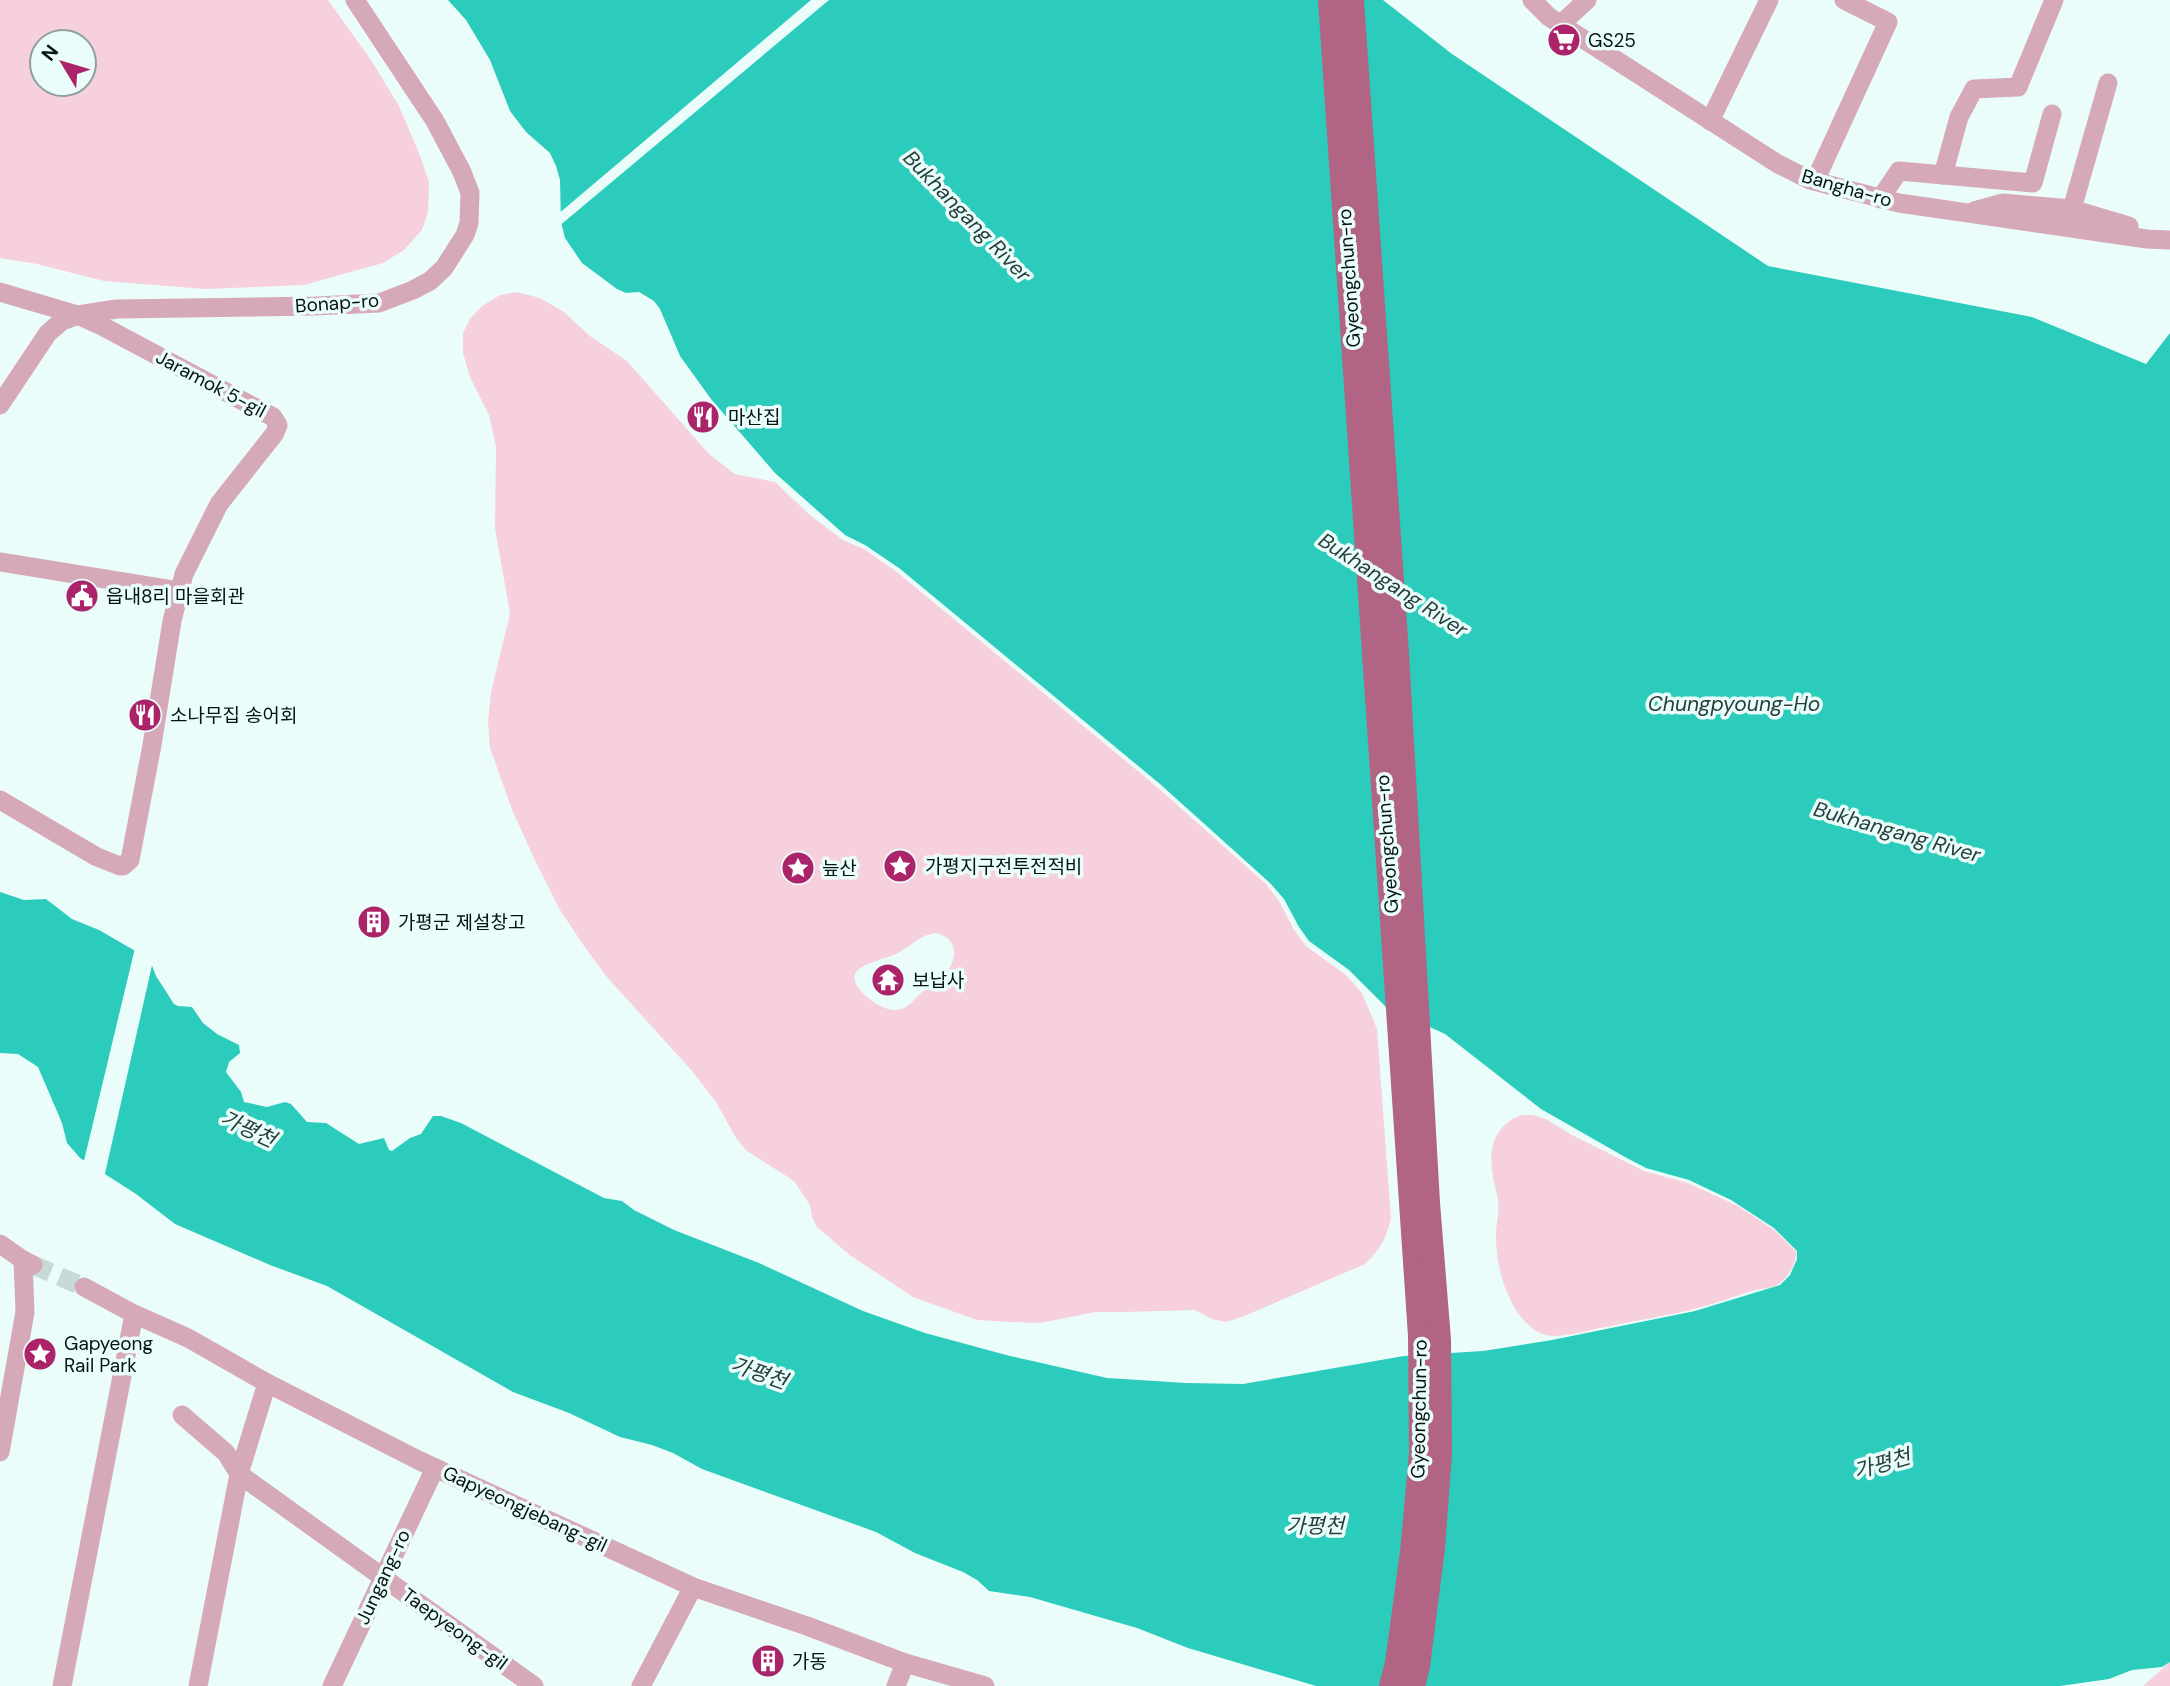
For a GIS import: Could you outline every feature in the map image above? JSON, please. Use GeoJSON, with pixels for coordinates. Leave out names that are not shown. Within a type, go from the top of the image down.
{"type":"FeatureCollection","features":[{"type":"Feature","properties":{"kind":"main road","name":"Gyeongchun-ro"},"geometry":{"type":"LineString","coordinates":[[1329,0],[1420,1206],[1421,1454],[1412,1552],[1397,1663],[1391,1686]]}},
{"type":"Feature","properties":{"kind":"main road","name":"Gyeongchun-ro"},"geometry":{"type":"LineString","coordinates":[[1352,0],[1397,653],[1412,1079]]}},
{"type":"Feature","properties":{"kind":"main road","name":"Gyeongchun-ro"},"geometry":{"type":"LineString","coordinates":[[1413,1686],[1433,1548],[1440,1453],[1439,1340],[1420,1206]]}},
{"type":"Feature","properties":{"kind":"street","name":"Bonap-ro"},"geometry":{"type":"LineString","coordinates":[[0,405],[48,333],[62,321],[78,315],[116,309],[379,303],[430,281],[443,268],[465,235],[469,223],[470,192],[435,121],[355,0]]}},
{"type":"Feature","properties":{"kind":"street","name":"Bangha-ro"},"geometry":{"type":"LineString","coordinates":[[1532,0],[1549,17],[1710,121],[1778,164],[1815,181],[1880,199],[2168,240]]}},
{"type":"Feature","properties":{"kind":"street"},"geometry":{"type":"LineString","coordinates":[[1561,24],[1587,0]]}},
{"type":"Feature","properties":{"kind":"street"},"geometry":{"type":"LineString","coordinates":[[1710,121],[1769,0]]}},
{"type":"Feature","properties":{"kind":"street"},"geometry":{"type":"LineString","coordinates":[[1815,181],[1888,22],[1844,0]]}},
{"type":"Feature","properties":{"kind":"street"},"geometry":{"type":"LineString","coordinates":[[1943,175],[1959,117],[1974,89],[2018,87],[2054,0]]}},
{"type":"Feature","properties":{"kind":"street"},"geometry":{"type":"LineString","coordinates":[[2072,209],[2109,83]]}},
{"type":"Feature","properties":{"kind":"street"},"geometry":{"type":"LineString","coordinates":[[1880,199],[1899,171],[2033,183],[2052,114]]}},
{"type":"Feature","properties":{"kind":"street"},"geometry":{"type":"LineString","coordinates":[[1966,213],[2003,203],[2072,209],[2168,240]]}},
{"type":"Feature","properties":{"kind":"street"},"geometry":{"type":"LineString","coordinates":[[0,292],[78,315]]}},
{"type":"Feature","properties":{"kind":"street","name":"Jaramok 5-gil"},"geometry":{"type":"LineString","coordinates":[[78,315],[277,421],[275,433],[219,504],[191,556],[179,591]]}},
{"type":"Feature","properties":{"kind":"street"},"geometry":{"type":"LineString","coordinates":[[0,562],[179,591],[130,860],[120,866],[97,857],[0,800]]}},
{"type":"Feature","properties":{"kind":"street"},"geometry":{"type":"LineString","coordinates":[[0,1244],[28,1263],[25,1312],[8,1365],[0,1452]]}},
{"type":"Feature","properties":{"kind":"street","name":"Gapyeongjebang-gil"},"geometry":{"type":"LineString","coordinates":[[84,1287],[134,1314],[188,1338],[267,1383],[435,1468],[693,1587],[905,1663],[985,1686]]}},
{"type":"Feature","properties":{"kind":"street"},"geometry":{"type":"LineString","coordinates":[[62,1686],[134,1314]]}},
{"type":"Feature","properties":{"kind":"street"},"geometry":{"type":"LineString","coordinates":[[198,1686],[239,1474],[267,1383]]}},
{"type":"Feature","properties":{"kind":"street","name":"Taepyeong-gil"},"geometry":{"type":"LineString","coordinates":[[182,1415],[226,1454],[239,1474],[534,1686]]}},
{"type":"Feature","properties":{"kind":"street","name":"Jungang-ro"},"geometry":{"type":"LineString","coordinates":[[331,1686],[435,1468]]}},
{"type":"Feature","properties":{"kind":"street"},"geometry":{"type":"LineString","coordinates":[[640,1686],[693,1587]]}},
{"type":"Feature","properties":{"kind":"street"},"geometry":{"type":"LineString","coordinates":[[896,1686],[905,1663]]}},
{"type":"Feature","properties":{"kind":"shaded area"},"geometry":{"type":"Polygon","coordinates":[[[0,0],[328,0],[371,60],[399,106],[429,182],[428,212],[422,230],[404,250],[383,263],[304,285],[205,289],[104,281],[37,264],[0,258],[0,0]]]}},
{"type":"Feature","properties":{"kind":"shaded area"},"geometry":{"type":"Polygon","coordinates":[[[517,292],[540,298],[564,312],[590,336],[627,361],[709,454],[735,474],[775,482],[811,516],[843,540],[864,549],[897,572],[1156,786],[1266,884],[1306,946],[1346,975],[1362,993],[1377,1029],[1391,1219],[1382,1243],[1365,1264],[1226,1322],[1212,1319],[1195,1310],[1095,1312],[1041,1323],[977,1320],[913,1297],[851,1256],[817,1227],[810,1205],[794,1181],[747,1151],[736,1138],[716,1102],[692,1071],[606,976],[560,910],[513,812],[490,748],[488,721],[491,692],[510,614],[495,528],[496,447],[489,415],[470,377],[463,353],[463,333],[470,319],[482,306],[500,295],[517,292]],[[929,934],[898,953],[863,966],[854,978],[857,986],[876,1004],[895,1010],[906,1006],[943,977],[952,964],[954,951],[949,939],[943,935],[929,934]]]}},
{"type":"Feature","properties":{"kind":"shaded area"},"geometry":{"type":"Polygon","coordinates":[[[1521,1115],[1546,1119],[1644,1171],[1688,1183],[1738,1206],[1773,1229],[1796,1251],[1789,1273],[1774,1286],[1684,1311],[1567,1335],[1550,1336],[1535,1330],[1516,1310],[1504,1286],[1496,1245],[1498,1207],[1491,1157],[1496,1137],[1502,1128],[1521,1115]]]}},
{"type":"Feature","properties":{"kind":"shaded area"},"geometry":{"type":"Polygon","coordinates":[[[2170,1662],[2170,1686],[2143,1686],[2170,1662]]]}},
{"type":"Feature","properties":{"kind":"water","name":"Chungpyoung-Ho"},"geometry":{"type":"Polygon","coordinates":[[[448,0],[1383,0],[1452,54],[1768,266],[2032,317],[2146,364],[2170,333],[2170,1662],[2162,1667],[2132,1670],[2109,1679],[2060,1686],[1316,1686],[1188,1648],[1137,1628],[1030,1597],[989,1591],[963,1572],[915,1553],[876,1532],[702,1469],[673,1453],[620,1437],[569,1413],[513,1392],[327,1286],[175,1224],[136,1194],[80,1158],[67,1143],[62,1123],[38,1067],[18,1054],[0,1053],[0,892],[24,900],[46,899],[72,919],[99,930],[144,956],[151,963],[174,1004],[192,1007],[203,1023],[239,1045],[240,1053],[229,1062],[226,1072],[241,1092],[244,1102],[267,1107],[285,1102],[291,1104],[307,1122],[326,1123],[359,1144],[384,1138],[392,1151],[410,1138],[421,1134],[433,1116],[441,1116],[461,1123],[604,1198],[622,1201],[674,1230],[759,1263],[863,1311],[925,1333],[1107,1378],[1243,1384],[1404,1356],[1483,1351],[1552,1340],[1695,1311],[1780,1285],[1790,1275],[1797,1259],[1797,1251],[1774,1228],[1731,1200],[1689,1180],[1646,1168],[1625,1157],[1541,1109],[1445,1034],[1386,1007],[1349,970],[1309,941],[1284,899],[1270,883],[1160,784],[899,568],[845,535],[775,473],[711,399],[680,356],[654,301],[639,292],[626,293],[617,289],[582,263],[565,238],[561,222],[560,180],[550,153],[526,132],[510,111],[490,60],[466,20],[448,0]]]}},
{"type":"Feature","properties":{"kind":"pier"},"geometry":{"type":"Polygon","coordinates":[[[811,0],[829,0],[558,227],[557,215],[811,0]]]}},
{"type":"Feature","properties":{"kind":"pier"},"geometry":{"type":"Polygon","coordinates":[[[135,948],[146,953],[153,961],[104,1178],[83,1165],[135,948]]]}},
{"type":"Feature","properties":{"kind":"tunnel"},"geometry":{"type":"LineString","coordinates":[[33,1265],[84,1287]]}},
{"type":"Feature","properties":{"kind":"place","name":"GS25"},"geometry":{"type":"Point","coordinates":[1564,40]}},
{"type":"Feature","properties":{"kind":"place","name":"마산집"},"geometry":{"type":"Point","coordinates":[703,417]}},
{"type":"Feature","properties":{"kind":"place","name":"읍내8리 마을회관"},"geometry":{"type":"Point","coordinates":[82,596]}},
{"type":"Feature","properties":{"kind":"place","name":"소나무집 송어회"},"geometry":{"type":"Point","coordinates":[145,715]}},
{"type":"Feature","properties":{"kind":"place","name":"가평지구전투전적비"},"geometry":{"type":"Point","coordinates":[900,866]}},
{"type":"Feature","properties":{"kind":"place","name":"늪산"},"geometry":{"type":"Point","coordinates":[798,868]}},
{"type":"Feature","properties":{"kind":"place","name":"가평군 제설창고"},"geometry":{"type":"Point","coordinates":[374,922]}},
{"type":"Feature","properties":{"kind":"place","name":"보납사"},"geometry":{"type":"Point","coordinates":[888,980]}},
{"type":"Feature","properties":{"kind":"place","name":"Gapyeong Rail Park"},"geometry":{"type":"Point","coordinates":[40,1354]}},
{"type":"Feature","properties":{"kind":"place","name":"가동"},"geometry":{"type":"Point","coordinates":[768,1661]}},
{"type":"Feature","properties":{"kind":"water label","name":"Bukhangang River"},"geometry":{"type":"Point","coordinates":[967,216]}},
{"type":"Feature","properties":{"kind":"water label","name":"Bukhangang River"},"geometry":{"type":"Point","coordinates":[1393,585]}},
{"type":"Feature","properties":{"kind":"water label","name":"Bukhangang River"},"geometry":{"type":"Point","coordinates":[1897,832]}},
{"type":"Feature","properties":{"kind":"water label","name":"가평천"},"geometry":{"type":"Point","coordinates":[248,1129]}},
{"type":"Feature","properties":{"kind":"water label","name":"가평천"},"geometry":{"type":"Point","coordinates":[759,1373]}},
{"type":"Feature","properties":{"kind":"water label","name":"가평천"},"geometry":{"type":"Point","coordinates":[1882,1464]}},
{"type":"Feature","properties":{"kind":"water label","name":"가평천"},"geometry":{"type":"Point","coordinates":[1315,1526]}}]}
